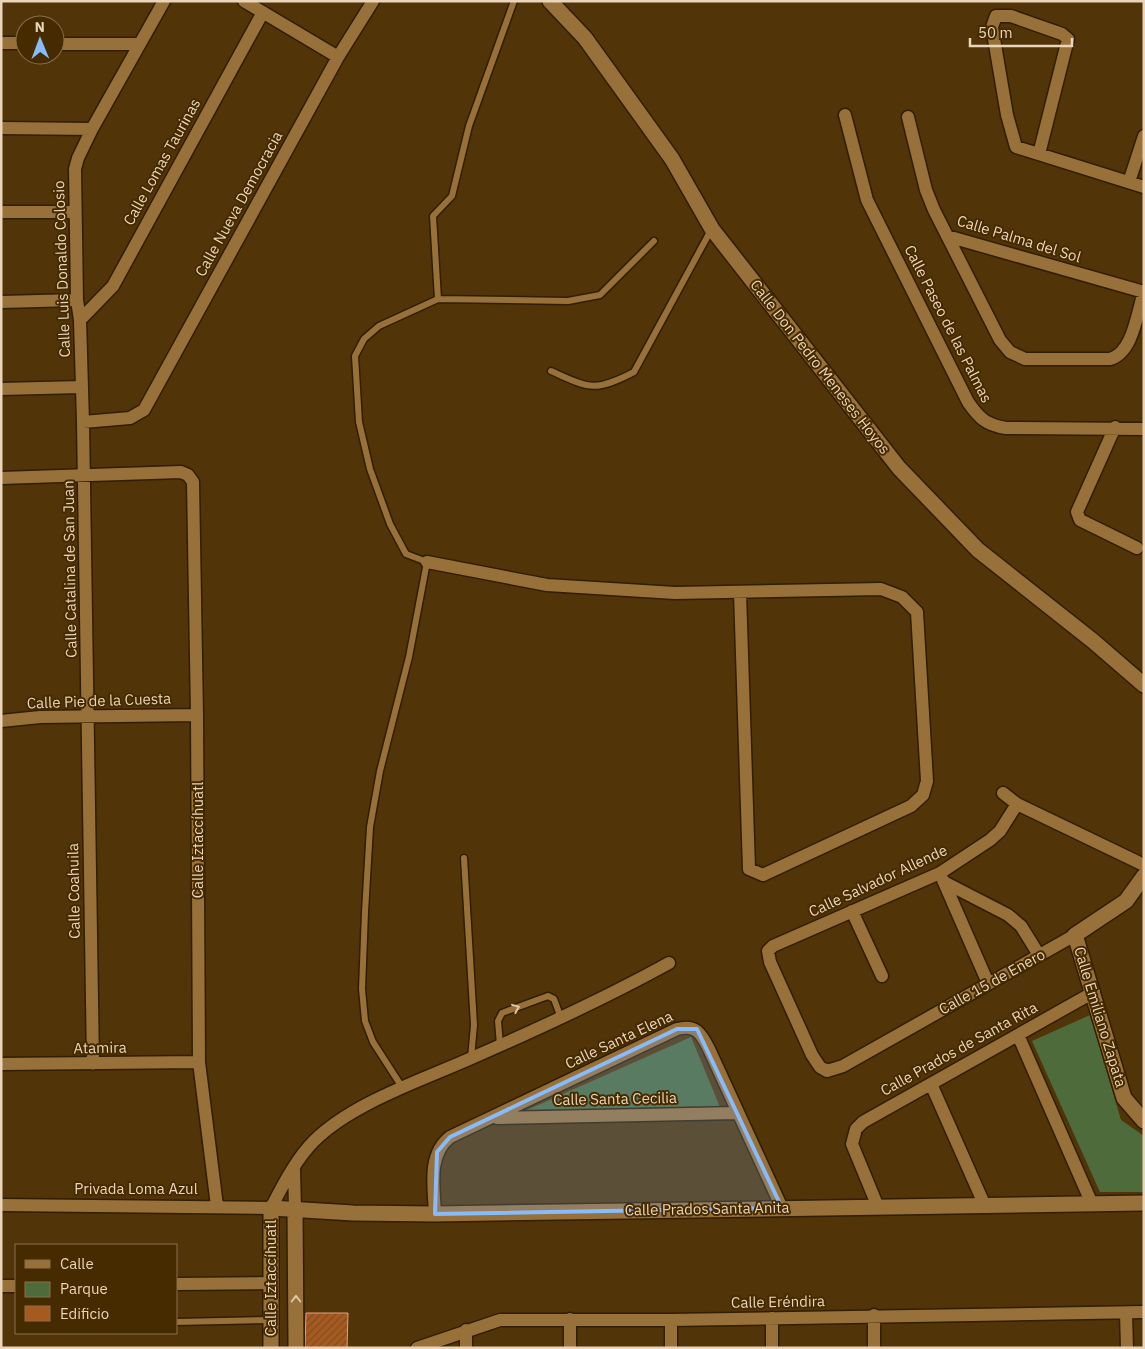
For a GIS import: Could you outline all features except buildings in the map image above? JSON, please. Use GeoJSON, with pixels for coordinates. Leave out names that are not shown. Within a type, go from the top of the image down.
{"type":"FeatureCollection","features":[{"type":"Feature","properties":{"kind":"street","name":"Calle Luis Donaldo Colosio"},"geometry":{"type":"LineString","coordinates":[[83,422],[74,212],[75,169],[92,128],[164,1]]}},
{"type":"Feature","properties":{"kind":"street"},"geometry":{"type":"LineString","coordinates":[[244,1],[338,57]]}},
{"type":"Feature","properties":{"kind":"street","name":"Calle Nueva Democracia"},"geometry":{"type":"LineString","coordinates":[[83,422],[138,416],[150,402],[338,57],[372,1]]}},
{"type":"Feature","properties":{"kind":"street","name":"Calle Don Pedro Meneses Hoyos"},"geometry":{"type":"LineString","coordinates":[[550,1],[585,38],[667,151],[712,228],[906,475],[978,550],[1093,641],[1144,685]]}},
{"type":"Feature","properties":{"kind":"street","name":"Calle Lomas Taurinas"},"geometry":{"type":"LineString","coordinates":[[80,320],[113,286],[263,12]]}},
{"type":"Feature","properties":{"kind":"street"},"geometry":{"type":"LineString","coordinates":[[1039,154],[1068,39],[1062,34],[1011,16],[996,16],[992,27],[1006,115],[1016,147],[1144,187]]}},
{"type":"Feature","properties":{"kind":"street"},"geometry":{"type":"LineString","coordinates":[[1,43],[15,43]]}},
{"type":"Feature","properties":{"kind":"street"},"geometry":{"type":"LineString","coordinates":[[65,44],[139,44]]}},
{"type":"Feature","properties":{"kind":"street","name":"Calle Paseo de las Palmas"},"geometry":{"type":"LineString","coordinates":[[845,115],[867,200],[968,402],[978,418],[994,426],[1006,428],[1115,427],[1144,429]]}},
{"type":"Feature","properties":{"kind":"street","name":"Calle Palma del Sol"},"geometry":{"type":"LineString","coordinates":[[908,116],[926,190],[947,236],[1144,292]]}},
{"type":"Feature","properties":{"kind":"street"},"geometry":{"type":"LineString","coordinates":[[1,128],[92,128]]}},
{"type":"Feature","properties":{"kind":"street"},"geometry":{"type":"LineString","coordinates":[[1129,182],[1144,136]]}},
{"type":"Feature","properties":{"kind":"street"},"geometry":{"type":"LineString","coordinates":[[1,212],[74,212]]}},
{"type":"Feature","properties":{"kind":"street"},"geometry":{"type":"LineString","coordinates":[[947,236],[1000,340],[1010,352],[1025,358],[1110,359],[1117,357],[1127,346],[1144,292]]}},
{"type":"Feature","properties":{"kind":"street"},"geometry":{"type":"LineString","coordinates":[[1,302],[77,300]]}},
{"type":"Feature","properties":{"kind":"street"},"geometry":{"type":"LineString","coordinates":[[1,389],[82,387]]}},
{"type":"Feature","properties":{"kind":"street","name":"Calle Catalina de San Juan"},"geometry":{"type":"LineString","coordinates":[[83,422],[89,716]]}},
{"type":"Feature","properties":{"kind":"street"},"geometry":{"type":"LineString","coordinates":[[1115,427],[1077,512],[1077,516],[1080,520],[1137,548]]}},
{"type":"Feature","properties":{"kind":"street","name":"Calle Iztaccíhuatl"},"geometry":{"type":"LineString","coordinates":[[84,476],[175,472],[188,475],[193,482],[198,715],[199,1062],[217,1206]]}},
{"type":"Feature","properties":{"kind":"street"},"geometry":{"type":"LineString","coordinates":[[1,478],[84,476]]}},
{"type":"Feature","properties":{"kind":"street"},"geometry":{"type":"LineString","coordinates":[[427,562],[547,585],[675,593],[881,589],[902,597],[917,612],[926,781],[923,795],[911,806],[763,875],[749,869],[740,593]]}},
{"type":"Feature","properties":{"kind":"street","name":"Calle Pie de la Cuesta"},"geometry":{"type":"LineString","coordinates":[[1,721],[40,717],[198,715]]}},
{"type":"Feature","properties":{"kind":"street","name":"Calle Coahuila"},"geometry":{"type":"LineString","coordinates":[[89,716],[93,1064]]}},
{"type":"Feature","properties":{"kind":"street"},"geometry":{"type":"LineString","coordinates":[[1003,793],[1017,804],[1144,865]]}},
{"type":"Feature","properties":{"kind":"street","name":"Calle Salvador Allende"},"geometry":{"type":"LineString","coordinates":[[827,1071],[820,1067],[812,1055],[768,956],[768,950],[773,946],[852,912],[942,877],[1000,831],[1017,804]]}},
{"type":"Feature","properties":{"kind":"street","name":"Calle 15 de Enero"},"geometry":{"type":"LineString","coordinates":[[827,1071],[843,1066],[988,982],[1075,935],[1139,893],[1144,876]]}},
{"type":"Feature","properties":{"kind":"street"},"geometry":{"type":"LineString","coordinates":[[942,877],[1008,915],[1021,926],[1039,955]]}},
{"type":"Feature","properties":{"kind":"street"},"geometry":{"type":"LineString","coordinates":[[942,877],[988,982]]}},
{"type":"Feature","properties":{"kind":"street"},"geometry":{"type":"LineString","coordinates":[[852,912],[882,976]]}},
{"type":"Feature","properties":{"kind":"street","name":"Calle Emiliano Zapata"},"geometry":{"type":"LineString","coordinates":[[1075,935],[1094,992],[1124,1098],[1144,1121]]}},
{"type":"Feature","properties":{"kind":"street"},"geometry":{"type":"LineString","coordinates":[[271,1208],[294,1169],[314,1142],[344,1117],[403,1088],[608,997],[669,964]]}},
{"type":"Feature","properties":{"kind":"street","name":"Calle Prados de Santa Rita"},"geometry":{"type":"LineString","coordinates":[[878,1207],[852,1144],[856,1129],[863,1122],[1094,992]]}},
{"type":"Feature","properties":{"kind":"street","name":"Calle Santa Elena"},"geometry":{"type":"LineString","coordinates":[[434,1214],[434,1164],[437,1152],[450,1137],[677,1030],[690,1027],[697,1029],[709,1048],[737,1113],[782,1208]]}},
{"type":"Feature","properties":{"kind":"street"},"geometry":{"type":"LineString","coordinates":[[1018,1035],[1092,1204]]}},
{"type":"Feature","properties":{"kind":"street","name":"Atamira"},"geometry":{"type":"LineString","coordinates":[[1,1064],[199,1062]]}},
{"type":"Feature","properties":{"kind":"street"},"geometry":{"type":"LineString","coordinates":[[931,1084],[985,1206]]}},
{"type":"Feature","properties":{"kind":"street","name":"Calle Santa Cecilia"},"geometry":{"type":"LineString","coordinates":[[493,1118],[737,1113]]}},
{"type":"Feature","properties":{"kind":"street"},"geometry":{"type":"LineString","coordinates":[[294,1169],[295,1210]]}},
{"type":"Feature","properties":{"kind":"street","name":"Calle Prados Santa Anita"},"geometry":{"type":"LineString","coordinates":[[271,1208],[434,1214],[1144,1203]]}},
{"type":"Feature","properties":{"kind":"street","name":"Privada Loma Azul"},"geometry":{"type":"LineString","coordinates":[[1,1205],[271,1208]]}},
{"type":"Feature","properties":{"kind":"street","name":"Calle Iztaccíhuatl"},"geometry":{"type":"LineString","coordinates":[[271,1208],[270,1283],[272,1348]]}},
{"type":"Feature","properties":{"kind":"street","name":"Calle Iztaccíhuatl"},"geometry":{"type":"LineString","coordinates":[[295,1210],[296,1348]]}},
{"type":"Feature","properties":{"kind":"street"},"geometry":{"type":"LineString","coordinates":[[178,1284],[270,1283]]}},
{"type":"Feature","properties":{"kind":"street"},"geometry":{"type":"LineString","coordinates":[[1,1286],[15,1286]]}},
{"type":"Feature","properties":{"kind":"street","name":"Calle Eréndira"},"geometry":{"type":"LineString","coordinates":[[417,1348],[500,1320],[671,1320],[1144,1312]]}},
{"type":"Feature","properties":{"kind":"street"},"geometry":{"type":"LineString","coordinates":[[1126,1313],[1127,1348]]}},
{"type":"Feature","properties":{"kind":"street"},"geometry":{"type":"LineString","coordinates":[[874,1316],[874,1348]]}},
{"type":"Feature","properties":{"kind":"street"},"geometry":{"type":"LineString","coordinates":[[772,1318],[772,1348]]}},
{"type":"Feature","properties":{"kind":"street"},"geometry":{"type":"LineString","coordinates":[[570,1319],[570,1348]]}},
{"type":"Feature","properties":{"kind":"street"},"geometry":{"type":"LineString","coordinates":[[671,1320],[671,1348]]}},
{"type":"Feature","properties":{"kind":"street"},"geometry":{"type":"LineString","coordinates":[[466,1330],[466,1348]]}},
{"type":"Feature","properties":{"kind":"lane"},"geometry":{"type":"LineString","coordinates":[[438,299],[433,216],[452,196],[469,126],[514,1]]}},
{"type":"Feature","properties":{"kind":"lane"},"geometry":{"type":"LineString","coordinates":[[551,371],[587,387],[612,384],[634,372],[712,228]]}},
{"type":"Feature","properties":{"kind":"lane"},"geometry":{"type":"LineString","coordinates":[[403,1088],[374,1042],[365,1022],[362,989],[364,912],[370,827],[378,780],[409,657],[427,562],[406,554],[390,524],[370,468],[359,422],[355,356],[364,339],[379,326],[438,299],[568,301],[600,295],[654,241]]}},
{"type":"Feature","properties":{"kind":"lane"},"geometry":{"type":"LineString","coordinates":[[464,858],[474,1026],[471,1058]]}},
{"type":"Feature","properties":{"kind":"lane"},"geometry":{"type":"LineString","coordinates":[[500,1045],[498,1021],[502,1013],[548,996],[554,999],[561,1018]]}},
{"type":"Feature","properties":{"kind":"lane"},"geometry":{"type":"LineString","coordinates":[[178,1322],[271,1320]]}},
{"type":"Feature","properties":{"kind":"highlighted area"},"geometry":{"type":"Polygon","coordinates":[[[677,1029],[697,1029],[782,1208],[435,1214],[437,1152],[450,1137],[677,1029]]]}},
{"type":"Feature","properties":{"kind":"green space"},"geometry":{"type":"Polygon","coordinates":[[[1090,1015],[1121,1120],[1144,1136],[1144,1192],[1100,1192],[1032,1041],[1090,1015]]]}},
{"type":"Feature","properties":{"kind":"green space"},"geometry":{"type":"Polygon","coordinates":[[[691,1037],[720,1107],[527,1110],[691,1037]]]}}]}
